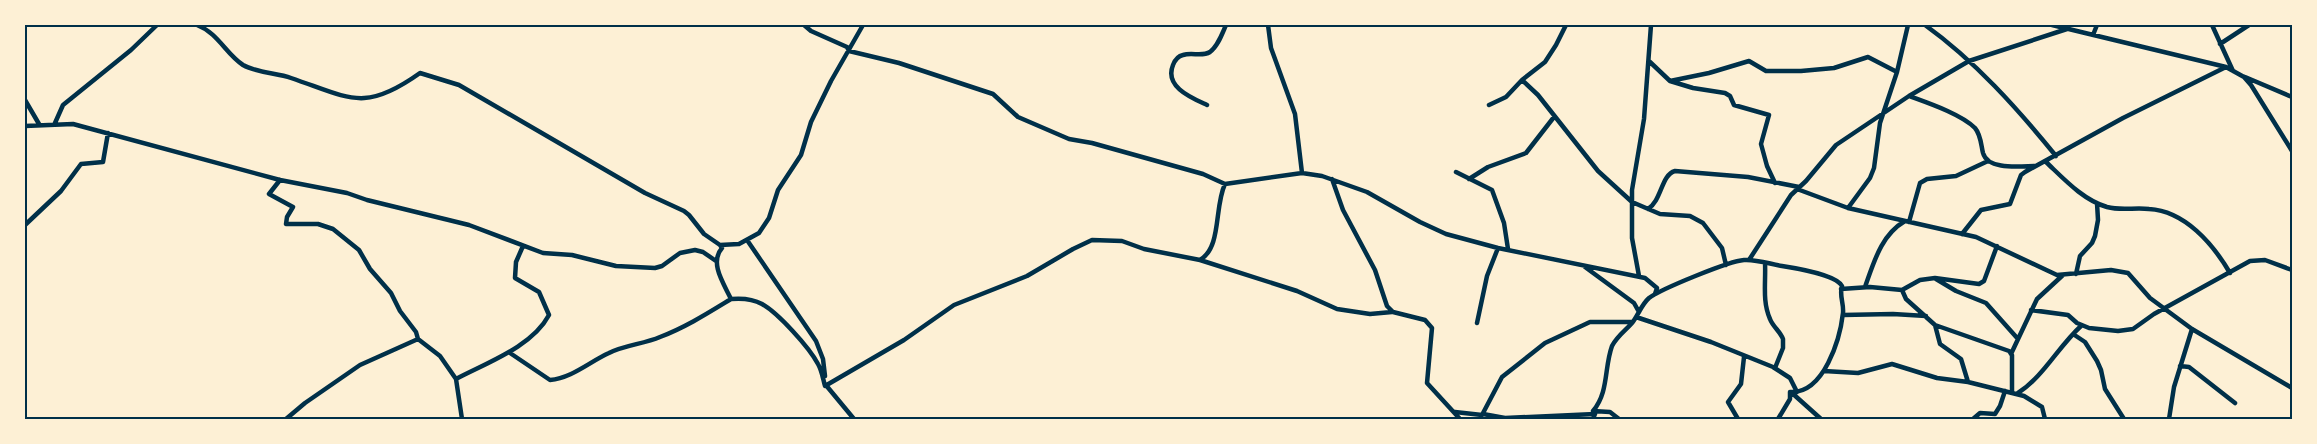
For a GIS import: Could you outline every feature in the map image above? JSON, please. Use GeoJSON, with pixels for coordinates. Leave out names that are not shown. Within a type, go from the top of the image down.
{"type":"FeatureCollection","features":[{"type":"Feature","properties":{"kind":"street"},"geometry":{"type":"LineString","coordinates":[[55,123],[63,105],[131,50],[157,25]]}},
{"type":"Feature","properties":{"kind":"street"},"geometry":{"type":"LineString","coordinates":[[197,25],[216,37],[246,67],[290,77],[354,99],[387,94],[420,73],[460,85],[644,193],[684,211],[690,215],[704,234],[720,245],[739,244],[747,240],[759,233],[769,218],[778,190],[801,155],[813,117],[863,25]]}},
{"type":"Feature","properties":{"kind":"street"},"geometry":{"type":"LineString","coordinates":[[804,25],[811,31],[847,47],[849,51],[899,62],[993,94],[1018,118],[1064,137],[1203,174],[1225,184],[1302,173],[1332,179],[1368,192],[1434,229],[1498,248],[1639,276],[1645,278],[1657,288],[1655,294]]}},
{"type":"Feature","properties":{"kind":"street"},"geometry":{"type":"LineString","coordinates":[[1207,105],[1177,88],[1171,76],[1172,68],[1177,58],[1182,55],[1210,52],[1226,25]]}},
{"type":"Feature","properties":{"kind":"street"},"geometry":{"type":"LineString","coordinates":[[1268,25],[1271,48],[1296,114],[1302,173]]}},
{"type":"Feature","properties":{"kind":"street"},"geometry":{"type":"LineString","coordinates":[[1489,105],[1506,96],[1544,62],[1556,45],[1566,25]]}},
{"type":"Feature","properties":{"kind":"street"},"geometry":{"type":"LineString","coordinates":[[1639,276],[1632,238],[1632,202],[1634,178],[1642,136],[1650,62],[1651,25]]}},
{"type":"Feature","properties":{"kind":"street"},"geometry":{"type":"LineString","coordinates":[[1848,208],[1872,174],[1884,113],[1897,72],[1908,25]]}},
{"type":"Feature","properties":{"kind":"street"},"geometry":{"type":"LineString","coordinates":[[1925,25],[1969,61],[2010,102],[2056,156]]}},
{"type":"Feature","properties":{"kind":"street"},"geometry":{"type":"LineString","coordinates":[[2052,25],[2226,67],[2244,77],[2292,97]]}},
{"type":"Feature","properties":{"kind":"street"},"geometry":{"type":"LineString","coordinates":[[2093,35],[2097,25]]}},
{"type":"Feature","properties":{"kind":"street"},"geometry":{"type":"LineString","coordinates":[[2212,25],[2233,71]]}},
{"type":"Feature","properties":{"kind":"street"},"geometry":{"type":"LineString","coordinates":[[2220,44],[2249,25]]}},
{"type":"Feature","properties":{"kind":"street"},"geometry":{"type":"LineString","coordinates":[[1749,260],[1798,188],[1836,145],[1909,96],[1969,61],[2068,29]]}},
{"type":"Feature","properties":{"kind":"street"},"geometry":{"type":"LineString","coordinates":[[1670,82],[1749,61],[1766,71],[1801,71],[1834,68],[1868,57],[1897,72]]}},
{"type":"Feature","properties":{"kind":"street"},"geometry":{"type":"LineString","coordinates":[[1650,62],[1670,82],[1725,93],[1730,96],[1734,105],[1769,116],[1761,144],[1767,166],[1775,183]]}},
{"type":"Feature","properties":{"kind":"street"},"geometry":{"type":"LineString","coordinates":[[1962,234],[1981,210],[2010,204],[2021,175],[2123,118],[2226,67]]}},
{"type":"Feature","properties":{"kind":"street"},"geometry":{"type":"LineString","coordinates":[[2244,77],[2292,151]]}},
{"type":"Feature","properties":{"kind":"street"},"geometry":{"type":"LineString","coordinates":[[1522,80],[1538,95],[1598,172],[1632,202],[1666,215],[1690,216],[1703,223],[1722,248],[1726,265]]}},
{"type":"Feature","properties":{"kind":"street"},"geometry":{"type":"LineString","coordinates":[[1909,96],[1969,123],[1978,134],[1983,154],[1988,161],[2005,166],[2038,166]]}},
{"type":"Feature","properties":{"kind":"street"},"geometry":{"type":"LineString","coordinates":[[25,100],[39,124]]}},
{"type":"Feature","properties":{"kind":"street"},"geometry":{"type":"LineString","coordinates":[[1469,179],[1488,167],[1526,153],[1554,117]]}},
{"type":"Feature","properties":{"kind":"street"},"geometry":{"type":"LineString","coordinates":[[25,126],[55,123],[73,124],[280,180],[347,193],[367,200],[469,225],[543,253],[572,255],[616,266],[662,266],[687,250],[703,252],[716,261]]}},
{"type":"Feature","properties":{"kind":"street"},"geometry":{"type":"LineString","coordinates":[[25,225],[27,219],[61,191],[81,164],[103,162],[108,134]]}},
{"type":"Feature","properties":{"kind":"street"},"geometry":{"type":"LineString","coordinates":[[1865,287],[1886,236],[1896,227],[1907,222],[1920,183],[1928,179],[1956,176],[1988,161]]}},
{"type":"Feature","properties":{"kind":"street"},"geometry":{"type":"LineString","coordinates":[[2046,162],[2068,183],[2097,203],[2116,208],[2149,208],[2174,215],[2211,246],[2230,273]]}},
{"type":"Feature","properties":{"kind":"street"},"geometry":{"type":"LineString","coordinates":[[1648,209],[1660,196],[1667,176],[1675,171],[1748,177],[1798,188],[1848,208],[1962,234],[1997,246],[2046,271],[2063,275],[2111,270],[2128,273],[2150,298],[2192,329],[2292,388]]}},
{"type":"Feature","properties":{"kind":"street"},"geometry":{"type":"LineString","coordinates":[[1456,172],[1492,190],[1504,223],[1508,249]]}},
{"type":"Feature","properties":{"kind":"street"},"geometry":{"type":"LineString","coordinates":[[1332,179],[1343,210],[1375,270],[1387,306],[1392,312]]}},
{"type":"Feature","properties":{"kind":"street"},"geometry":{"type":"LineString","coordinates":[[280,180],[269,193],[293,207],[286,217],[286,224],[318,224],[333,229],[353,243],[370,269],[391,293],[400,311],[416,332],[418,339],[422,344],[440,356],[456,379],[462,419]]}},
{"type":"Feature","properties":{"kind":"street"},"geometry":{"type":"LineString","coordinates":[[1200,260],[1208,255],[1212,245],[1220,196],[1225,184]]}},
{"type":"Feature","properties":{"kind":"street"},"geometry":{"type":"LineString","coordinates":[[2076,274],[2080,256],[2092,243],[2095,236],[2098,220],[2097,203]]}},
{"type":"Feature","properties":{"kind":"street"},"geometry":{"type":"LineString","coordinates":[[747,240],[816,340],[823,359],[825,386]]}},
{"type":"Feature","properties":{"kind":"street"},"geometry":{"type":"LineString","coordinates":[[825,386],[904,340],[954,305],[1027,276],[1073,248],[1092,240],[1122,241],[1144,249],[1200,260],[1297,291],[1337,308],[1370,314],[1392,312],[1425,320],[1430,325],[1432,333],[1426,379],[1429,386],[1460,419]]}},
{"type":"Feature","properties":{"kind":"street"},"geometry":{"type":"LineString","coordinates":[[720,245],[722,248],[717,254],[716,261],[732,299]]}},
{"type":"Feature","properties":{"kind":"street"},"geometry":{"type":"LineString","coordinates":[[456,379],[499,356],[510,353],[545,323],[549,315],[539,292],[515,278],[516,262],[523,246]]}},
{"type":"Feature","properties":{"kind":"street"},"geometry":{"type":"LineString","coordinates":[[1841,290],[1865,287],[1902,290],[1920,280],[1935,278],[1974,284],[1982,283],[1997,246]]}},
{"type":"Feature","properties":{"kind":"street"},"geometry":{"type":"LineString","coordinates":[[1477,323],[1487,276],[1498,248]]}},
{"type":"Feature","properties":{"kind":"street"},"geometry":{"type":"LineString","coordinates":[[2031,310],[2068,315],[2081,326],[2103,330],[2133,329],[2164,308],[2250,261],[2258,259],[2292,270]]}},
{"type":"Feature","properties":{"kind":"street"},"geometry":{"type":"LineString","coordinates":[[1593,419],[1594,412],[1601,401],[1613,346],[1622,331],[1636,317],[1645,302],[1655,294],[1726,265],[1749,260],[1827,277],[1841,283],[1842,315],[1824,371],[1817,381],[1796,392],[1790,392]]}},
{"type":"Feature","properties":{"kind":"street"},"geometry":{"type":"LineString","coordinates":[[1765,263],[1766,309],[1773,325],[1783,338],[1783,348],[1774,368]]}},
{"type":"Feature","properties":{"kind":"street"},"geometry":{"type":"LineString","coordinates":[[1584,266],[1634,303],[1639,312]]}},
{"type":"Feature","properties":{"kind":"street"},"geometry":{"type":"LineString","coordinates":[[2012,392],[2011,354],[2031,310],[2041,294],[2063,275]]}},
{"type":"Feature","properties":{"kind":"street"},"geometry":{"type":"LineString","coordinates":[[1935,278],[1956,291],[1986,303],[2018,339]]}},
{"type":"Feature","properties":{"kind":"street"},"geometry":{"type":"LineString","coordinates":[[1902,290],[1906,299],[1935,325],[2009,351],[2011,354]]}},
{"type":"Feature","properties":{"kind":"street"},"geometry":{"type":"LineString","coordinates":[[510,353],[550,380],[555,379],[580,370],[609,353],[648,342],[675,331],[732,299],[753,300],[770,311],[811,352],[820,369],[825,386],[854,419]]}},
{"type":"Feature","properties":{"kind":"street"},"geometry":{"type":"LineString","coordinates":[[1842,315],[1893,314],[1926,316]]}},
{"type":"Feature","properties":{"kind":"street"},"geometry":{"type":"LineString","coordinates":[[1636,317],[1711,342],[1774,368],[1790,378],[1796,392]]}},
{"type":"Feature","properties":{"kind":"street"},"geometry":{"type":"LineString","coordinates":[[1483,414],[1502,377],[1546,343],[1590,322],[1632,322]]}},
{"type":"Feature","properties":{"kind":"street"},"geometry":{"type":"LineString","coordinates":[[1935,325],[1939,342],[1964,362],[1968,382]]}},
{"type":"Feature","properties":{"kind":"street"},"geometry":{"type":"LineString","coordinates":[[2018,394],[2036,380],[2052,357],[2081,326]]}},
{"type":"Feature","properties":{"kind":"street"},"geometry":{"type":"LineString","coordinates":[[2169,419],[2170,405],[2192,329]]}},
{"type":"Feature","properties":{"kind":"street"},"geometry":{"type":"LineString","coordinates":[[2073,334],[2085,342],[2097,361],[2105,389],[2124,419]]}},
{"type":"Feature","properties":{"kind":"street"},"geometry":{"type":"LineString","coordinates":[[286,419],[305,403],[360,365],[418,339]]}},
{"type":"Feature","properties":{"kind":"street"},"geometry":{"type":"LineString","coordinates":[[1738,419],[1728,405],[1728,399],[1741,384],[1744,357]]}},
{"type":"Feature","properties":{"kind":"street"},"geometry":{"type":"LineString","coordinates":[[1824,371],[1858,374],[1892,364],[1937,378],[1968,382],[2018,394],[2042,407],[2045,419]]}},
{"type":"Feature","properties":{"kind":"street"},"geometry":{"type":"LineString","coordinates":[[2180,366],[2189,367],[2235,403]]}},
{"type":"Feature","properties":{"kind":"street"},"geometry":{"type":"LineString","coordinates":[[1973,419],[1980,413],[1995,414],[2005,391]]}},
{"type":"Feature","properties":{"kind":"street"},"geometry":{"type":"LineString","coordinates":[[1778,419],[1790,399],[1790,392]]}},
{"type":"Feature","properties":{"kind":"street"},"geometry":{"type":"LineString","coordinates":[[1790,392],[1821,419]]}},
{"type":"Feature","properties":{"kind":"street"},"geometry":{"type":"LineString","coordinates":[[1455,412],[1505,418],[1574,416],[1594,412],[1610,412],[1618,419]]}}]}
